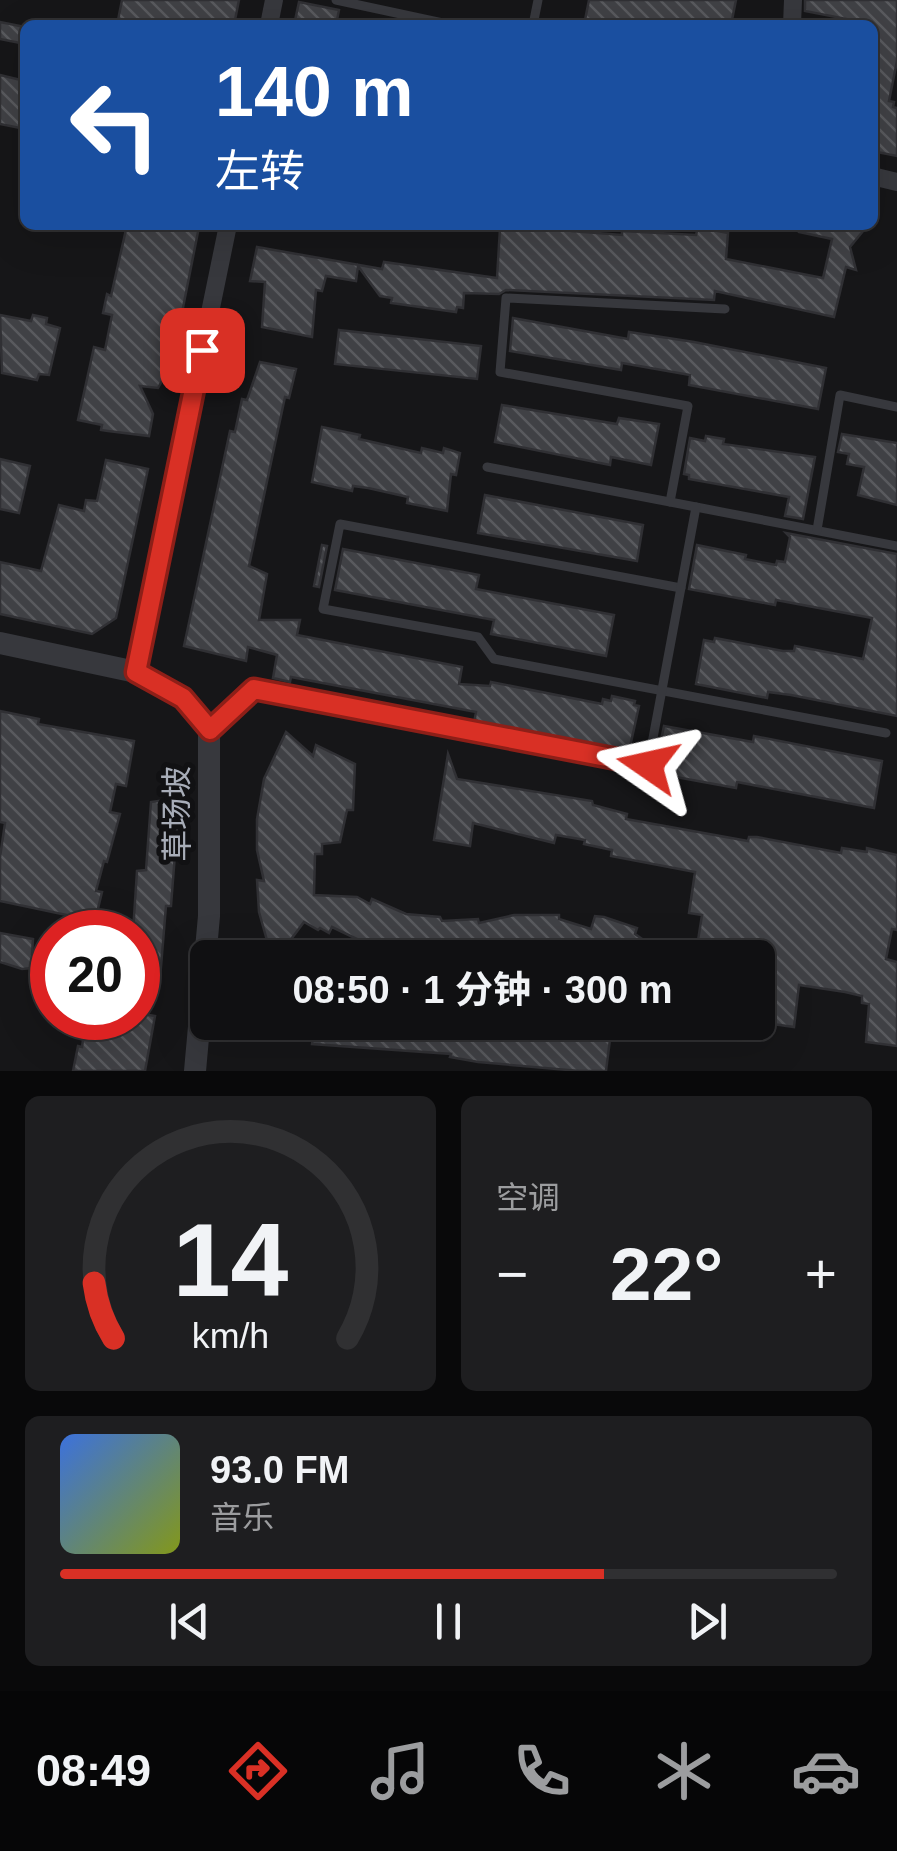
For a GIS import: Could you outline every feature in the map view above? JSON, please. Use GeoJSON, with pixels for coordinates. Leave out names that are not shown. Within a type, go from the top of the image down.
{"type":"FeatureCollection","features":[{"type":"Feature","properties":{"kind":"street"},"geometry":{"type":"LineString","coordinates":[[136,672],[227,230]]}},
{"type":"Feature","properties":{"kind":"street","name":"草场坡"},"geometry":{"type":"LineString","coordinates":[[0,643],[136,672],[183,698],[210,730],[209,916],[196,1071]]}},
{"type":"Feature","properties":{"kind":"lane"},"geometry":{"type":"LineString","coordinates":[[336,0],[429,20]]}},
{"type":"Feature","properties":{"kind":"lane"},"geometry":{"type":"LineString","coordinates":[[670,502],[688,406],[500,372],[506,298],[726,308]]}},
{"type":"Feature","properties":{"kind":"lane"},"geometry":{"type":"LineString","coordinates":[[818,530],[840,395],[897,407]]}},
{"type":"Feature","properties":{"kind":"lane"},"geometry":{"type":"LineString","coordinates":[[487,467],[897,546]]}},
{"type":"Feature","properties":{"kind":"lane"},"geometry":{"type":"LineString","coordinates":[[210,730],[254,689],[648,765],[696,507]]}},
{"type":"Feature","properties":{"kind":"lane"},"geometry":{"type":"LineString","coordinates":[[681,588],[340,524],[323,608],[478,637],[494,659],[886,732]]}},
{"type":"Feature","properties":{"kind":"building"},"geometry":{"type":"Polygon","coordinates":[[[122,0],[239,0],[235,20],[118,20],[122,0]]]}},
{"type":"Feature","properties":{"kind":"building"},"geometry":{"type":"Polygon","coordinates":[[[589,0],[736,0],[732,20],[585,20],[589,0]]]}},
{"type":"Feature","properties":{"kind":"building"},"geometry":{"type":"Polygon","coordinates":[[[805,0],[897,0],[897,61],[889,101],[897,108],[897,156],[878,152],[878,20],[851,20],[805,11],[805,0]]]}},
{"type":"Feature","properties":{"kind":"building"},"geometry":{"type":"Polygon","coordinates":[[[299,2],[339,10],[337,20],[295,20],[299,2]]]}},
{"type":"Feature","properties":{"kind":"building"},"geometry":{"type":"Polygon","coordinates":[[[0,22],[20,26],[20,43],[0,39],[0,22]]]}},
{"type":"Feature","properties":{"kind":"building"},"geometry":{"type":"Polygon","coordinates":[[[0,75],[20,80],[20,128],[0,124],[0,75]]]}},
{"type":"Feature","properties":{"kind":"building"},"geometry":{"type":"Polygon","coordinates":[[[126,230],[198,230],[172,363],[158,388],[140,386],[153,414],[149,436],[101,430],[102,425],[78,420],[94,347],[105,350],[112,315],[103,313],[107,294],[111,296],[126,230]]]}},
{"type":"Feature","properties":{"kind":"building"},"geometry":{"type":"Polygon","coordinates":[[[500,230],[696,235],[697,230],[713,230],[728,233],[726,259],[823,278],[832,239],[799,232],[864,230],[850,247],[856,270],[846,267],[834,317],[715,291],[714,300],[506,290],[499,294],[464,293],[463,308],[457,307],[456,312],[391,303],[392,298],[380,296],[358,266],[356,281],[326,276],[322,291],[316,290],[312,337],[262,327],[265,282],[250,281],[257,247],[382,269],[384,262],[497,278],[500,230]]]}},
{"type":"Feature","properties":{"kind":"building"},"geometry":{"type":"Polygon","coordinates":[[[0,315],[31,321],[33,315],[47,318],[46,324],[60,328],[49,375],[39,374],[37,380],[2,373],[0,315]]]}},
{"type":"Feature","properties":{"kind":"building"},"geometry":{"type":"Polygon","coordinates":[[[513,318],[628,339],[629,332],[694,342],[826,368],[818,409],[689,385],[690,375],[622,363],[621,370],[510,351],[513,318]]]}},
{"type":"Feature","properties":{"kind":"building"},"geometry":{"type":"Polygon","coordinates":[[[339,330],[481,346],[477,379],[335,364],[339,330]]]}},
{"type":"Feature","properties":{"kind":"building"},"geometry":{"type":"Polygon","coordinates":[[[260,362],[296,369],[289,398],[285,397],[249,566],[267,574],[259,620],[300,620],[297,635],[462,667],[459,684],[490,686],[491,682],[602,704],[603,699],[611,701],[612,696],[635,701],[634,705],[639,706],[630,747],[625,746],[624,752],[474,723],[476,712],[291,677],[290,682],[273,678],[277,655],[248,647],[246,661],[184,646],[230,431],[235,432],[242,399],[247,400],[260,362]]]}},
{"type":"Feature","properties":{"kind":"building"},"geometry":{"type":"Polygon","coordinates":[[[502,405],[617,424],[619,418],[659,424],[651,465],[611,457],[610,465],[495,442],[502,405]]]}},
{"type":"Feature","properties":{"kind":"building"},"geometry":{"type":"Polygon","coordinates":[[[322,427],[421,453],[422,448],[443,453],[444,448],[460,453],[456,475],[451,474],[447,511],[407,503],[408,497],[368,488],[353,486],[352,491],[312,482],[322,427]]]}},
{"type":"Feature","properties":{"kind":"building"},"geometry":{"type":"Polygon","coordinates":[[[842,434],[897,443],[897,505],[858,495],[864,467],[847,464],[849,454],[838,452],[842,434]]]}},
{"type":"Feature","properties":{"kind":"building"},"geometry":{"type":"Polygon","coordinates":[[[706,436],[724,439],[723,444],[815,457],[803,519],[785,516],[789,497],[689,479],[684,474],[690,438],[705,441],[706,436]]]}},
{"type":"Feature","properties":{"kind":"building"},"geometry":{"type":"Polygon","coordinates":[[[0,459],[30,466],[19,513],[0,509],[0,459]]]}},
{"type":"Feature","properties":{"kind":"building"},"geometry":{"type":"Polygon","coordinates":[[[106,460],[148,469],[116,618],[92,634],[0,614],[0,562],[41,571],[59,505],[84,511],[86,500],[97,501],[106,460]]]}},
{"type":"Feature","properties":{"kind":"building"},"geometry":{"type":"Polygon","coordinates":[[[485,495],[643,525],[637,561],[478,533],[485,495]]]}},
{"type":"Feature","properties":{"kind":"building"},"geometry":{"type":"Polygon","coordinates":[[[786,533],[897,554],[897,716],[791,695],[768,692],[767,698],[696,684],[704,640],[714,642],[715,638],[783,651],[794,651],[795,646],[863,659],[872,618],[689,589],[697,545],[776,565],[777,561],[785,562],[790,537],[786,533]]]}},
{"type":"Feature","properties":{"kind":"building"},"geometry":{"type":"Polygon","coordinates":[[[322,545],[327,546],[319,587],[314,586],[322,545]]]}},
{"type":"Feature","properties":{"kind":"building"},"geometry":{"type":"Polygon","coordinates":[[[343,549],[479,575],[476,589],[614,615],[606,656],[491,634],[494,620],[335,590],[343,549]]]}},
{"type":"Feature","properties":{"kind":"building"},"geometry":{"type":"Polygon","coordinates":[[[0,711],[39,719],[38,724],[134,741],[126,786],[116,784],[110,812],[120,814],[96,891],[102,892],[98,910],[43,910],[0,901],[5,823],[0,822],[0,711]]]}},
{"type":"Feature","properties":{"kind":"building"},"geometry":{"type":"Polygon","coordinates":[[[664,726],[753,742],[754,736],[882,761],[874,808],[737,782],[736,788],[654,773],[664,726]]]}},
{"type":"Feature","properties":{"kind":"building"},"geometry":{"type":"Polygon","coordinates":[[[286,732],[313,756],[316,745],[355,764],[353,810],[347,810],[340,842],[322,844],[322,854],[315,854],[314,895],[357,897],[370,904],[372,899],[406,914],[440,917],[442,921],[478,919],[479,923],[514,915],[559,915],[559,919],[591,929],[595,916],[604,917],[637,928],[635,934],[644,940],[359,940],[332,927],[329,933],[304,922],[290,940],[267,940],[259,912],[257,880],[264,881],[257,850],[257,819],[264,779],[286,732]]]}},
{"type":"Feature","properties":{"kind":"building"},"geometry":{"type":"Polygon","coordinates":[[[448,754],[457,779],[592,801],[593,805],[627,814],[626,819],[748,841],[749,837],[757,837],[841,853],[842,848],[867,852],[867,848],[897,855],[897,930],[892,929],[886,959],[897,962],[897,1046],[866,1042],[869,1004],[862,1003],[862,996],[845,992],[799,985],[794,1027],[775,1024],[775,940],[698,940],[702,915],[689,913],[695,872],[611,856],[612,850],[584,844],[585,840],[556,835],[554,843],[473,823],[470,846],[434,840],[448,754]]]}},
{"type":"Feature","properties":{"kind":"building"},"geometry":{"type":"Polygon","coordinates":[[[151,802],[179,802],[171,906],[166,906],[160,979],[160,910],[134,910],[137,871],[146,870],[151,802]]]}},
{"type":"Feature","properties":{"kind":"building"},"geometry":{"type":"Polygon","coordinates":[[[0,933],[30,938],[30,968],[0,962],[0,933]]]}},
{"type":"Feature","properties":{"kind":"building"},"geometry":{"type":"Polygon","coordinates":[[[83,1040],[151,1040],[145,1071],[73,1071],[78,1046],[82,1047],[83,1040]]]}},
{"type":"Feature","properties":{"kind":"building"},"geometry":{"type":"Polygon","coordinates":[[[313,1040],[610,1040],[606,1071],[312,1044],[313,1040]]]}},
{"type":"Feature","properties":{"kind":"route"},"geometry":{"type":"LineString","coordinates":[[202,350],[136,672],[183,698],[210,730],[254,689],[648,765]]}}]}
